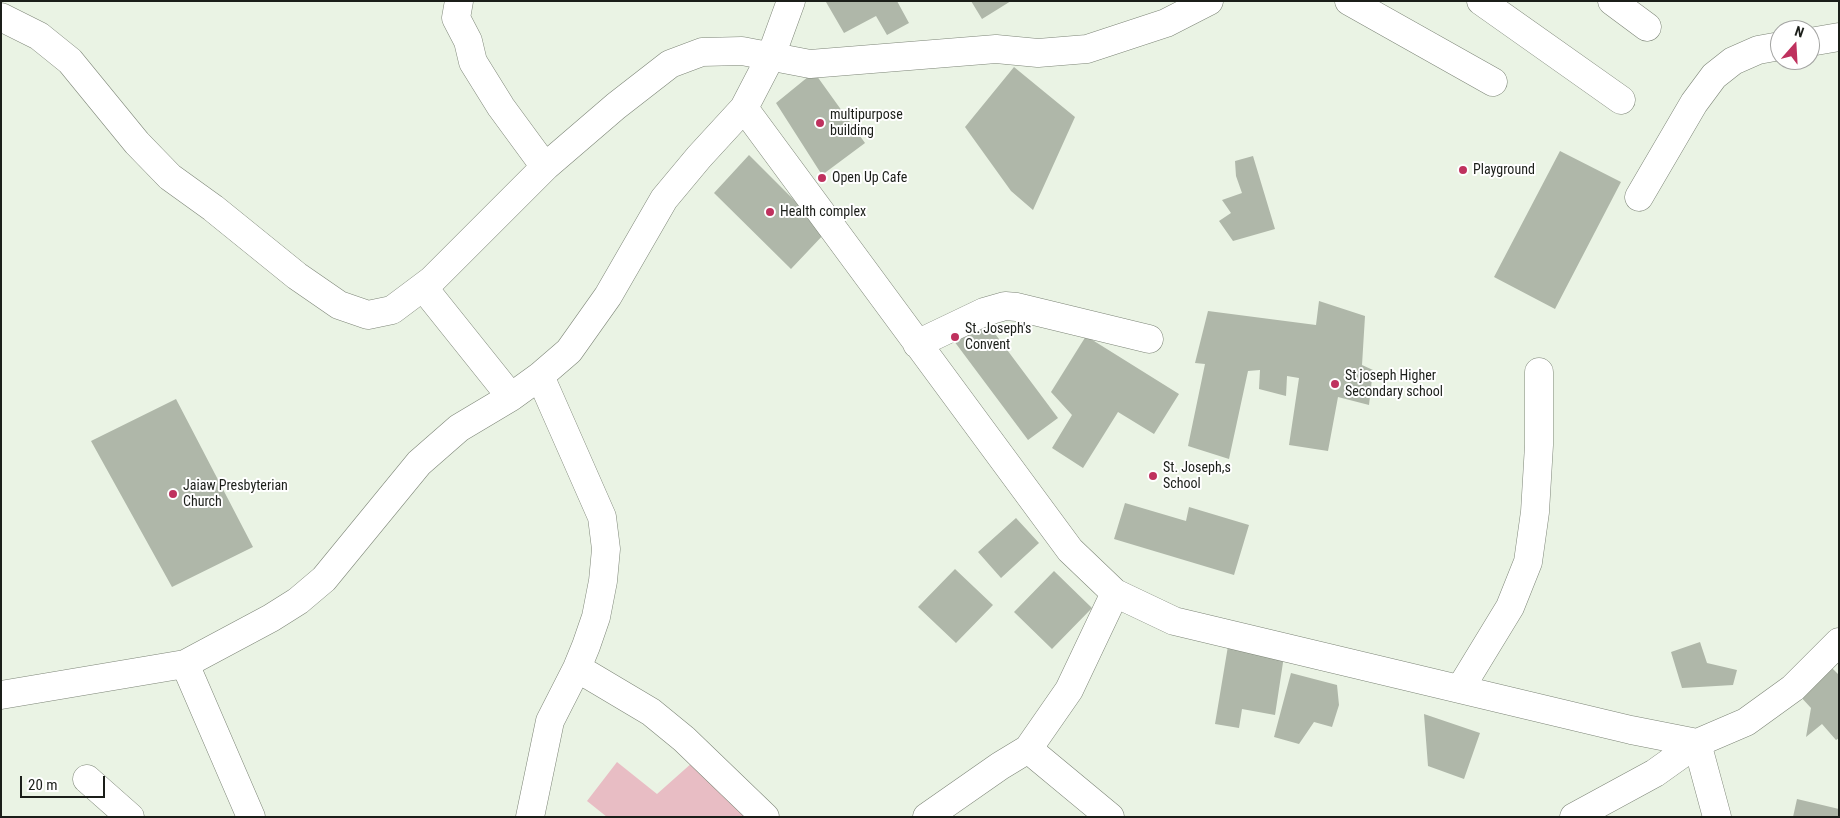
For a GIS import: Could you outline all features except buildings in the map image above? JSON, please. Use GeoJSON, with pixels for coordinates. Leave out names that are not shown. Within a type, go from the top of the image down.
{"type":"FeatureCollection","features":[{"type":"Feature","properties":{"kind":"street"},"geometry":{"type":"LineString","coordinates":[[459,1],[456,18],[468,41],[473,62],[501,108],[545,167]]}},
{"type":"Feature","properties":{"kind":"street"},"geometry":{"type":"LineString","coordinates":[[1,695],[185,664],[271,618],[298,601],[324,579],[419,463],[459,428],[511,397],[540,376],[569,350],[608,296],[664,199],[744,108],[771,56],[791,1]]}},
{"type":"Feature","properties":{"kind":"street"},"geometry":{"type":"LineString","coordinates":[[1,17],[39,36],[70,61],[137,143],[170,177],[213,208],[297,276],[339,305],[368,315],[392,310],[432,280],[545,167],[616,106],[670,64],[702,52],[742,51],[810,64],[996,50],[1038,53],[1087,49],[1166,24],[1209,1]]}},
{"type":"Feature","properties":{"kind":"street"},"geometry":{"type":"LineString","coordinates":[[1349,1],[1493,82]]}},
{"type":"Feature","properties":{"kind":"street"},"geometry":{"type":"LineString","coordinates":[[1480,1],[1621,100]]}},
{"type":"Feature","properties":{"kind":"street"},"geometry":{"type":"LineString","coordinates":[[1612,1],[1647,27]]}},
{"type":"Feature","properties":{"kind":"street"},"geometry":{"type":"LineString","coordinates":[[1820,41],[1839,38]]}},
{"type":"Feature","properties":{"kind":"street"},"geometry":{"type":"LineString","coordinates":[[1639,197],[1694,103],[1714,76],[1733,61],[1758,50],[1770,48]]}},
{"type":"Feature","properties":{"kind":"street"},"geometry":{"type":"LineString","coordinates":[[744,108],[1070,550],[1115,592],[1174,621],[1631,730],[1697,743]]}},
{"type":"Feature","properties":{"kind":"street"},"geometry":{"type":"LineString","coordinates":[[423,287],[511,397]]}},
{"type":"Feature","properties":{"kind":"street"},"geometry":{"type":"LineString","coordinates":[[917,344],[984,312],[1004,306],[1017,307],[1149,339]]}},
{"type":"Feature","properties":{"kind":"street"},"geometry":{"type":"LineString","coordinates":[[1460,690],[1510,607],[1528,562],[1536,512],[1539,454],[1539,372]]}},
{"type":"Feature","properties":{"kind":"street"},"geometry":{"type":"LineString","coordinates":[[530,817],[550,721],[577,668],[596,617],[603,581],[606,549],[602,517],[540,376]]}},
{"type":"Feature","properties":{"kind":"street"},"geometry":{"type":"LineString","coordinates":[[927,817],[1000,766],[1028,749],[1069,690],[1115,592]]}},
{"type":"Feature","properties":{"kind":"street"},"geometry":{"type":"LineString","coordinates":[[1574,817],[1655,773],[1697,743],[1746,722],[1793,688],[1839,642]]}},
{"type":"Feature","properties":{"kind":"street"},"geometry":{"type":"LineString","coordinates":[[185,664],[251,817]]}},
{"type":"Feature","properties":{"kind":"street"},"geometry":{"type":"LineString","coordinates":[[577,668],[651,712],[684,739],[764,817]]}},
{"type":"Feature","properties":{"kind":"street"},"geometry":{"type":"LineString","coordinates":[[1697,743],[1718,817]]}},
{"type":"Feature","properties":{"kind":"street"},"geometry":{"type":"LineString","coordinates":[[1028,749],[1110,817]]}},
{"type":"Feature","properties":{"kind":"street"},"geometry":{"type":"LineString","coordinates":[[88,779],[130,817]]}},
{"type":"Feature","properties":{"kind":"shaded area"},"geometry":{"type":"Polygon","coordinates":[[[617,762],[657,794],[693,762],[755,817],[607,817],[587,801],[617,762]]]}},
{"type":"Feature","properties":{"kind":"place","name":"multipurpose building"},"geometry":{"type":"Point","coordinates":[820,123]}},
{"type":"Feature","properties":{"kind":"place","name":"Playground"},"geometry":{"type":"Point","coordinates":[1463,170]}},
{"type":"Feature","properties":{"kind":"place","name":"Open Up Cafe"},"geometry":{"type":"Point","coordinates":[822,178]}},
{"type":"Feature","properties":{"kind":"place","name":"Health complex"},"geometry":{"type":"Point","coordinates":[770,212]}},
{"type":"Feature","properties":{"kind":"place","name":"St. Joseph's Convent"},"geometry":{"type":"Point","coordinates":[955,337]}},
{"type":"Feature","properties":{"kind":"place","name":"St joseph Higher Secondary school"},"geometry":{"type":"Point","coordinates":[1335,384]}},
{"type":"Feature","properties":{"kind":"place","name":"St. Joseph,s School"},"geometry":{"type":"Point","coordinates":[1153,476]}},
{"type":"Feature","properties":{"kind":"place","name":"Jaiaw Presbyterian Church"},"geometry":{"type":"Point","coordinates":[173,494]}}]}
